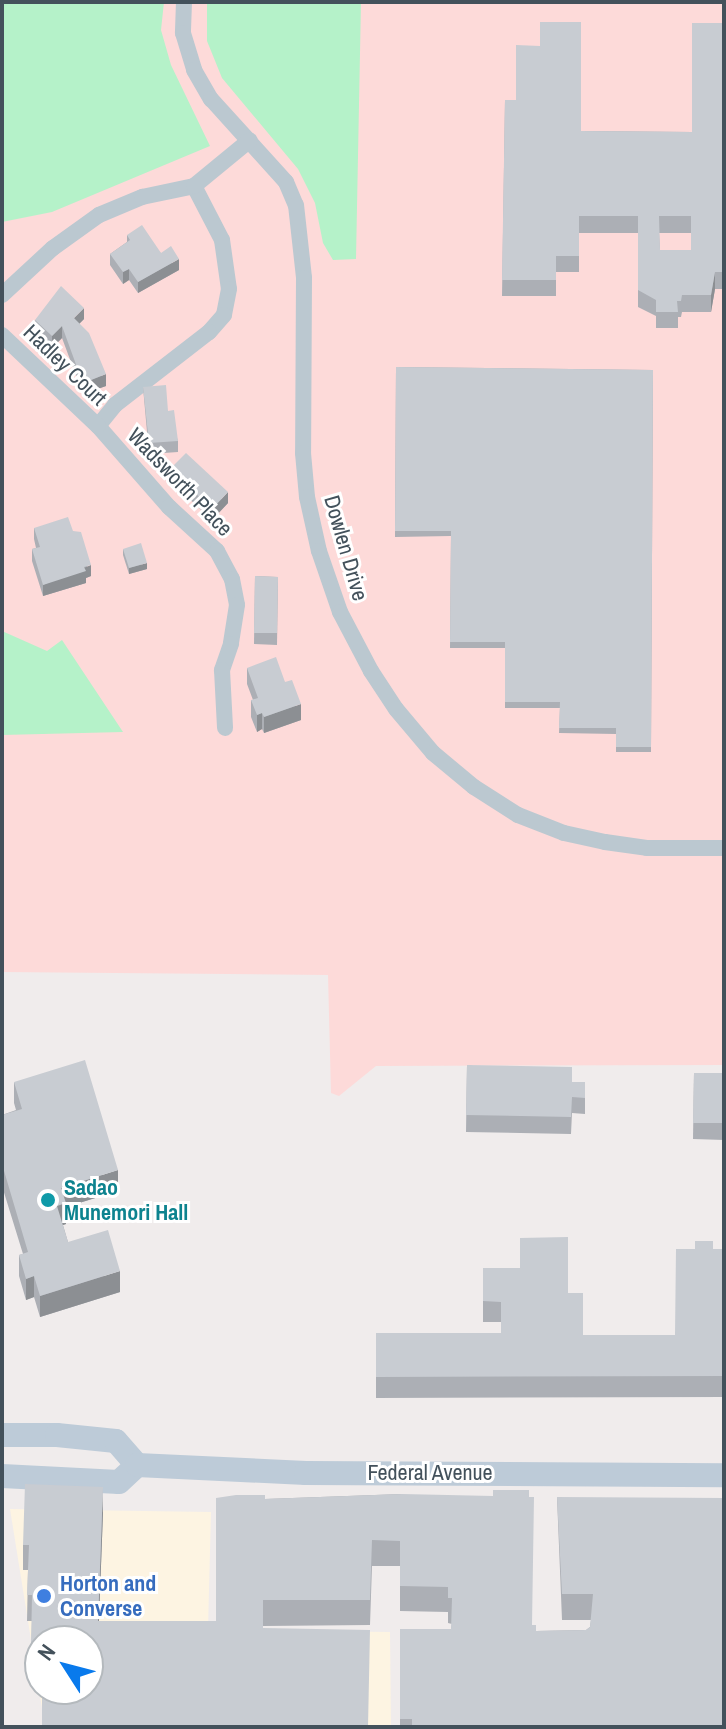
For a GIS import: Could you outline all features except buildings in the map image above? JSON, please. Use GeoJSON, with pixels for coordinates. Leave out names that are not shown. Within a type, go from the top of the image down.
{"type":"FeatureCollection","features":[{"type":"Feature","properties":{"kind":"street","name":"Dowlen Drive"},"geometry":{"type":"LineString","coordinates":[[184,2],[183,33],[194,70],[211,99],[286,182],[296,205],[301,233],[303,453],[307,497],[319,551],[340,612],[388,696],[433,753],[474,787],[518,815],[564,833],[605,842],[647,848],[724,848]]}},
{"type":"Feature","properties":{"kind":"street"},"geometry":{"type":"LineString","coordinates":[[2,295],[53,248],[99,215],[142,197],[194,186],[250,140]]}},
{"type":"Feature","properties":{"kind":"street","name":"Wadsworth Place"},"geometry":{"type":"LineString","coordinates":[[194,186],[222,240],[229,289],[224,315],[209,332],[115,405],[98,426],[158,496],[217,551],[232,579],[237,605],[222,670],[225,728]]}},
{"type":"Feature","properties":{"kind":"street","name":"Hadley Court"},"geometry":{"type":"LineString","coordinates":[[2,335],[98,426]]}},
{"type":"Feature","properties":{"kind":"street"},"geometry":{"type":"LineString","coordinates":[[2,1435],[57,1435],[116,1441],[137,1465]]}},
{"type":"Feature","properties":{"kind":"street","name":"Federal Avenue"},"geometry":{"type":"LineString","coordinates":[[2,1476],[119,1482],[137,1465],[306,1473],[724,1475]]}},
{"type":"Feature","properties":{"kind":"shaded area"},"geometry":{"type":"Polygon","coordinates":[[[2,2],[724,2],[724,1065],[376,1066],[339,1096],[331,1093],[328,975],[2,972],[2,2]]]}},
{"type":"Feature","properties":{"kind":"shaded area"},"geometry":{"type":"Polygon","coordinates":[[[10,1509],[211,1512],[208,1630],[390,1632],[391,1727],[45,1727],[41,1705],[104,1705],[104,1625],[29,1625],[10,1509]]]}},
{"type":"Feature","properties":{"kind":"green space"},"geometry":{"type":"Polygon","coordinates":[[[2,2],[164,2],[161,30],[171,65],[210,146],[52,212],[2,222],[2,2]]]}},
{"type":"Feature","properties":{"kind":"green space"},"geometry":{"type":"Polygon","coordinates":[[[207,2],[361,2],[356,259],[333,260],[323,243],[315,203],[298,169],[222,78],[207,41],[207,2]]]}},
{"type":"Feature","properties":{"kind":"green space"},"geometry":{"type":"Polygon","coordinates":[[[2,631],[47,651],[62,640],[123,732],[2,735],[2,631]]]}},
{"type":"Feature","properties":{"kind":"place","name":"Sadao Munemori Hall"},"geometry":{"type":"Point","coordinates":[48,1200]}},
{"type":"Feature","properties":{"kind":"place","name":"Horton and Converse"},"geometry":{"type":"Point","coordinates":[44,1596]}}]}
